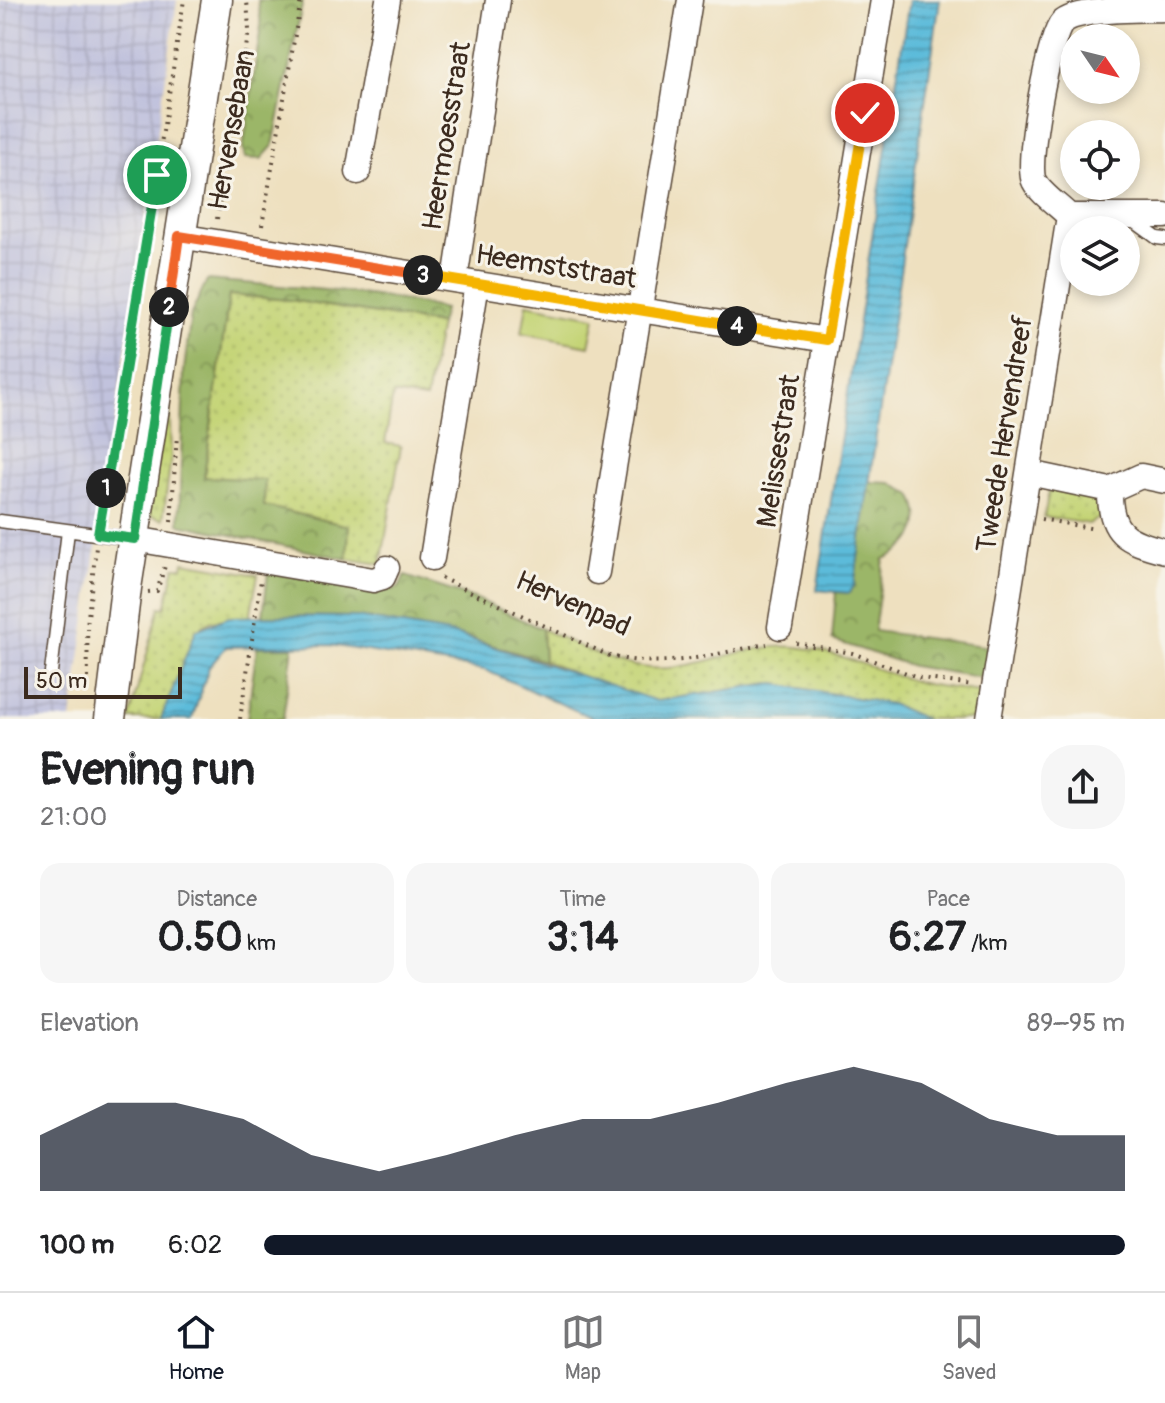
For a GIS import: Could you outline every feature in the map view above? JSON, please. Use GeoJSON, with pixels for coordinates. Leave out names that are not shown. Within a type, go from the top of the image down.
{"type":"FeatureCollection","features":[{"type":"Feature","properties":{"kind":"street","name":"Hervensebaan"},"geometry":{"type":"LineString","coordinates":[[110,719],[179,236],[217,0]]}},
{"type":"Feature","properties":{"kind":"street"},"geometry":{"type":"LineString","coordinates":[[358,172],[388,0]]}},
{"type":"Feature","properties":{"kind":"street","name":"Heermoesstraat"},"geometry":{"type":"LineString","coordinates":[[434,568],[498,0]]}},
{"type":"Feature","properties":{"kind":"street"},"geometry":{"type":"LineString","coordinates":[[597,572],[690,0]]}},
{"type":"Feature","properties":{"kind":"street","name":"Melissestraat"},"geometry":{"type":"LineString","coordinates":[[783,637],[827,340],[883,0]]}},
{"type":"Feature","properties":{"kind":"street"},"geometry":{"type":"LineString","coordinates":[[1069,216],[1034,180],[1031,160],[1057,32],[1062,23],[1076,14],[1165,9]]}},
{"type":"Feature","properties":{"kind":"street"},"geometry":{"type":"LineString","coordinates":[[1140,217],[1165,216]]}},
{"type":"Feature","properties":{"kind":"street","name":"Heemststraat"},"geometry":{"type":"LineString","coordinates":[[179,236],[827,340]]}},
{"type":"Feature","properties":{"kind":"street","name":"Tweede Hervendreef"},"geometry":{"type":"LineString","coordinates":[[989,719],[1060,274]]}},
{"type":"Feature","properties":{"kind":"street"},"geometry":{"type":"LineString","coordinates":[[1029,473],[1110,490],[1141,476],[1165,481]]}},
{"type":"Feature","properties":{"kind":"street"},"geometry":{"type":"LineString","coordinates":[[1110,490],[1112,521],[1123,535],[1138,545],[1165,551]]}},
{"type":"Feature","properties":{"kind":"street"},"geometry":{"type":"LineString","coordinates":[[135,539],[373,580],[383,577],[387,568]]}},
{"type":"Feature","properties":{"kind":"lane"},"geometry":{"type":"LineString","coordinates":[[1140,226],[1157,238],[1165,239]]}},
{"type":"Feature","properties":{"kind":"lane"},"geometry":{"type":"LineString","coordinates":[[0,521],[135,539]]}},
{"type":"Feature","properties":{"kind":"lane"},"geometry":{"type":"LineString","coordinates":[[51,672],[68,531]]}},
{"type":"Feature","properties":{"kind":"path"},"geometry":{"type":"LineString","coordinates":[[88,680],[87,626],[98,534],[184,0]]}},
{"type":"Feature","properties":{"kind":"path","name":"Hervensebaan"},"geometry":{"type":"LineString","coordinates":[[212,241],[222,200],[249,30],[247,0]]}},
{"type":"Feature","properties":{"kind":"path"},"geometry":{"type":"LineString","coordinates":[[259,249],[301,0]]}},
{"type":"Feature","properties":{"kind":"path"},"geometry":{"type":"LineString","coordinates":[[169,543],[177,422]]}},
{"type":"Feature","properties":{"kind":"path"},"geometry":{"type":"LineString","coordinates":[[1023,516],[1091,530],[1112,521]]}},
{"type":"Feature","properties":{"kind":"path","name":"Hervenpad"},"geometry":{"type":"LineString","coordinates":[[434,568],[610,656],[641,664],[669,664],[783,637],[852,653],[920,678],[994,688]]}},
{"type":"Feature","properties":{"kind":"path"},"geometry":{"type":"LineString","coordinates":[[240,719],[259,593]]}},
{"type":"Feature","properties":{"kind":"shaded area"},"geometry":{"type":"Polygon","coordinates":[[[0,0],[177,0],[71,719],[0,719],[0,0]]]}},
{"type":"Feature","properties":{"kind":"green space"},"geometry":{"type":"Polygon","coordinates":[[[258,0],[303,0],[273,146],[261,159],[245,158],[243,149],[261,26],[258,0]]]}},
{"type":"Feature","properties":{"kind":"green space"},"geometry":{"type":"Polygon","coordinates":[[[207,280],[356,293],[444,309],[440,324],[290,300],[229,295],[204,477],[265,480],[264,506],[349,526],[347,559],[179,524],[184,370],[191,314],[207,280]]]}},
{"type":"Feature","properties":{"kind":"green space"},"geometry":{"type":"Polygon","coordinates":[[[229,295],[290,300],[440,324],[426,399],[393,394],[385,443],[401,446],[381,564],[347,559],[348,526],[263,506],[204,477],[229,295]]]}},
{"type":"Feature","properties":{"kind":"green space"},"geometry":{"type":"Polygon","coordinates":[[[527,304],[595,317],[589,346],[522,333],[527,304]]]}},
{"type":"Feature","properties":{"kind":"green space"},"geometry":{"type":"Polygon","coordinates":[[[169,394],[171,457],[163,519],[148,515],[169,394]]]}},
{"type":"Feature","properties":{"kind":"green space"},"geometry":{"type":"Polygon","coordinates":[[[868,482],[891,483],[912,495],[918,515],[918,525],[909,541],[884,559],[874,631],[991,647],[987,674],[983,678],[912,666],[832,640],[836,592],[849,593],[854,586],[868,482]]]}},
{"type":"Feature","properties":{"kind":"green space"},"geometry":{"type":"Polygon","coordinates":[[[1050,486],[1097,494],[1103,516],[1089,524],[1044,517],[1050,486]]]}},
{"type":"Feature","properties":{"kind":"green space"},"geometry":{"type":"Polygon","coordinates":[[[184,562],[258,575],[250,617],[212,621],[196,630],[161,719],[129,719],[160,607],[165,608],[175,567],[183,567],[184,562]]]}},
{"type":"Feature","properties":{"kind":"green space"},"geometry":{"type":"Polygon","coordinates":[[[268,573],[391,590],[399,588],[405,576],[477,599],[542,629],[544,661],[455,634],[357,617],[263,616],[268,573]]]}},
{"type":"Feature","properties":{"kind":"green space"},"geometry":{"type":"Polygon","coordinates":[[[542,629],[604,657],[652,668],[685,666],[764,648],[811,649],[913,681],[979,692],[985,698],[986,719],[925,719],[891,704],[771,683],[658,701],[615,690],[544,661],[542,629]]]}},
{"type":"Feature","properties":{"kind":"green space"},"geometry":{"type":"Polygon","coordinates":[[[257,647],[293,647],[283,719],[247,719],[257,647]]]}},
{"type":"Feature","properties":{"kind":"water"},"geometry":{"type":"Polygon","coordinates":[[[909,0],[940,0],[854,586],[849,593],[817,590],[909,0]]]}},
{"type":"Feature","properties":{"kind":"water"},"geometry":{"type":"Polygon","coordinates":[[[229,617],[357,617],[455,634],[657,701],[771,683],[891,704],[925,719],[595,719],[485,670],[330,645],[226,647],[209,667],[192,719],[161,719],[196,630],[229,617]]]}},
{"type":"Feature","properties":{"kind":"route"},"geometry":{"type":"LineString","coordinates":[[157,175],[98,534],[135,539],[179,236],[827,340],[865,113]]}}]}
